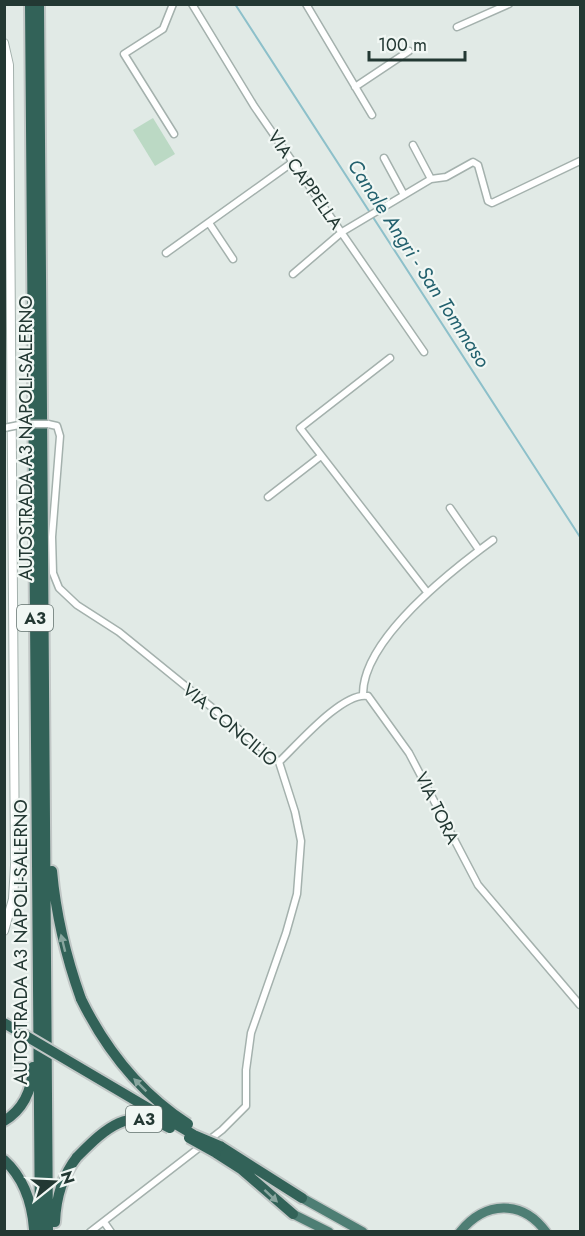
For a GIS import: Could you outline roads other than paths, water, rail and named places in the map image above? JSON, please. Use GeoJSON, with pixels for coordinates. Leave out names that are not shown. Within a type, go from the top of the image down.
{"type":"FeatureCollection","features":[{"type":"Feature","properties":{"kind":"highway","name":"AUTOSTRADA A3 NAPOLI-SALERNO"},"geometry":{"type":"LineString","coordinates":[[30,4],[40,1232]]}},
{"type":"Feature","properties":{"kind":"highway","name":"AUTOSTRADA A3 NAPOLI-SALERNO"},"geometry":{"type":"LineString","coordinates":[[39,4],[48,1232]]}},
{"type":"Feature","properties":{"kind":"highway","name":"A3"},"geometry":{"type":"LineString","coordinates":[[45,749],[57,912],[69,967],[81,999],[99,1033],[128,1072],[160,1103],[218,1149],[293,1214]]}},
{"type":"Feature","properties":{"kind":"highway","name":"A3"},"geometry":{"type":"LineString","coordinates":[[4,1121],[22,1106],[31,1085],[38,970]]}},
{"type":"Feature","properties":{"kind":"highway","name":"A3"},"geometry":{"type":"LineString","coordinates":[[4,1023],[302,1198]]}},
{"type":"Feature","properties":{"kind":"highway","name":"A3"},"geometry":{"type":"LineString","coordinates":[[54,1232],[61,1186],[77,1157],[109,1127],[133,1119],[161,1123],[218,1149]]}},
{"type":"Feature","properties":{"kind":"highway"},"geometry":{"type":"LineString","coordinates":[[4,1160],[18,1176],[28,1197],[34,1232]]}},
{"type":"Feature","properties":{"kind":"highway"},"geometry":{"type":"LineString","coordinates":[[302,1198],[363,1232]]}},
{"type":"Feature","properties":{"kind":"highway"},"geometry":{"type":"LineString","coordinates":[[460,1232],[477,1215],[492,1208],[519,1209],[534,1219],[546,1232]]}},
{"type":"Feature","properties":{"kind":"highway"},"geometry":{"type":"LineString","coordinates":[[293,1214],[319,1232]]}},
{"type":"Feature","properties":{"kind":"highway"},"geometry":{"type":"LineString","coordinates":[[293,1214],[329,1232]]}},
{"type":"Feature","properties":{"kind":"highway"},"geometry":{"type":"LineString","coordinates":[[534,1219],[541,1232]]}},
{"type":"Feature","properties":{"kind":"street"},"geometry":{"type":"LineString","coordinates":[[173,4],[163,29],[124,54],[174,134]]}},
{"type":"Feature","properties":{"kind":"street","name":"VIA CAPPELLA"},"geometry":{"type":"LineString","coordinates":[[192,4],[254,106],[424,352]]}},
{"type":"Feature","properties":{"kind":"street"},"geometry":{"type":"LineString","coordinates":[[306,4],[372,116]]}},
{"type":"Feature","properties":{"kind":"street"},"geometry":{"type":"LineString","coordinates":[[457,27],[509,4]]}},
{"type":"Feature","properties":{"kind":"street"},"geometry":{"type":"LineString","coordinates":[[4,43],[9,65],[15,836],[13,899],[4,931]]}},
{"type":"Feature","properties":{"kind":"street"},"geometry":{"type":"LineString","coordinates":[[355,87],[409,51]]}},
{"type":"Feature","properties":{"kind":"street"},"geometry":{"type":"LineString","coordinates":[[412,145],[431,179]]}},
{"type":"Feature","properties":{"kind":"street"},"geometry":{"type":"LineString","coordinates":[[384,158],[404,195]]}},
{"type":"Feature","properties":{"kind":"street"},"geometry":{"type":"LineString","coordinates":[[293,274],[342,232],[431,179],[446,177],[476,162],[488,201],[495,203],[580,161]]}},
{"type":"Feature","properties":{"kind":"street"},"geometry":{"type":"LineString","coordinates":[[166,253],[293,162]]}},
{"type":"Feature","properties":{"kind":"street"},"geometry":{"type":"LineString","coordinates":[[209,223],[233,259]]}},
{"type":"Feature","properties":{"kind":"street"},"geometry":{"type":"LineString","coordinates":[[390,358],[300,428],[427,592]]}},
{"type":"Feature","properties":{"kind":"street","name":"VIA CONCILIO"},"geometry":{"type":"LineString","coordinates":[[4,428],[19,424],[57,426],[60,436],[52,537],[53,573],[59,588],[77,605],[119,632],[279,762],[299,827],[299,875],[293,913],[251,1033],[246,1070],[246,1106],[222,1130],[90,1232]]}},
{"type":"Feature","properties":{"kind":"street"},"geometry":{"type":"LineString","coordinates":[[268,497],[321,456]]}},
{"type":"Feature","properties":{"kind":"street"},"geometry":{"type":"LineString","coordinates":[[450,508],[479,550]]}},
{"type":"Feature","properties":{"kind":"street"},"geometry":{"type":"LineString","coordinates":[[279,762],[344,702],[363,695],[364,680],[376,657],[427,592],[493,540]]}},
{"type":"Feature","properties":{"kind":"street","name":"VIA TORA"},"geometry":{"type":"LineString","coordinates":[[363,695],[368,696],[373,702],[409,753],[478,885],[580,1005]]}},
{"type":"Feature","properties":{"kind":"street"},"geometry":{"type":"LineString","coordinates":[[104,1222],[111,1232]]}},
{"type":"Feature","properties":{"kind":"waterway","name":"Canale Angri - San Tommaso"},"geometry":{"type":"LineString","coordinates":[[235,4],[580,537]]}}]}
